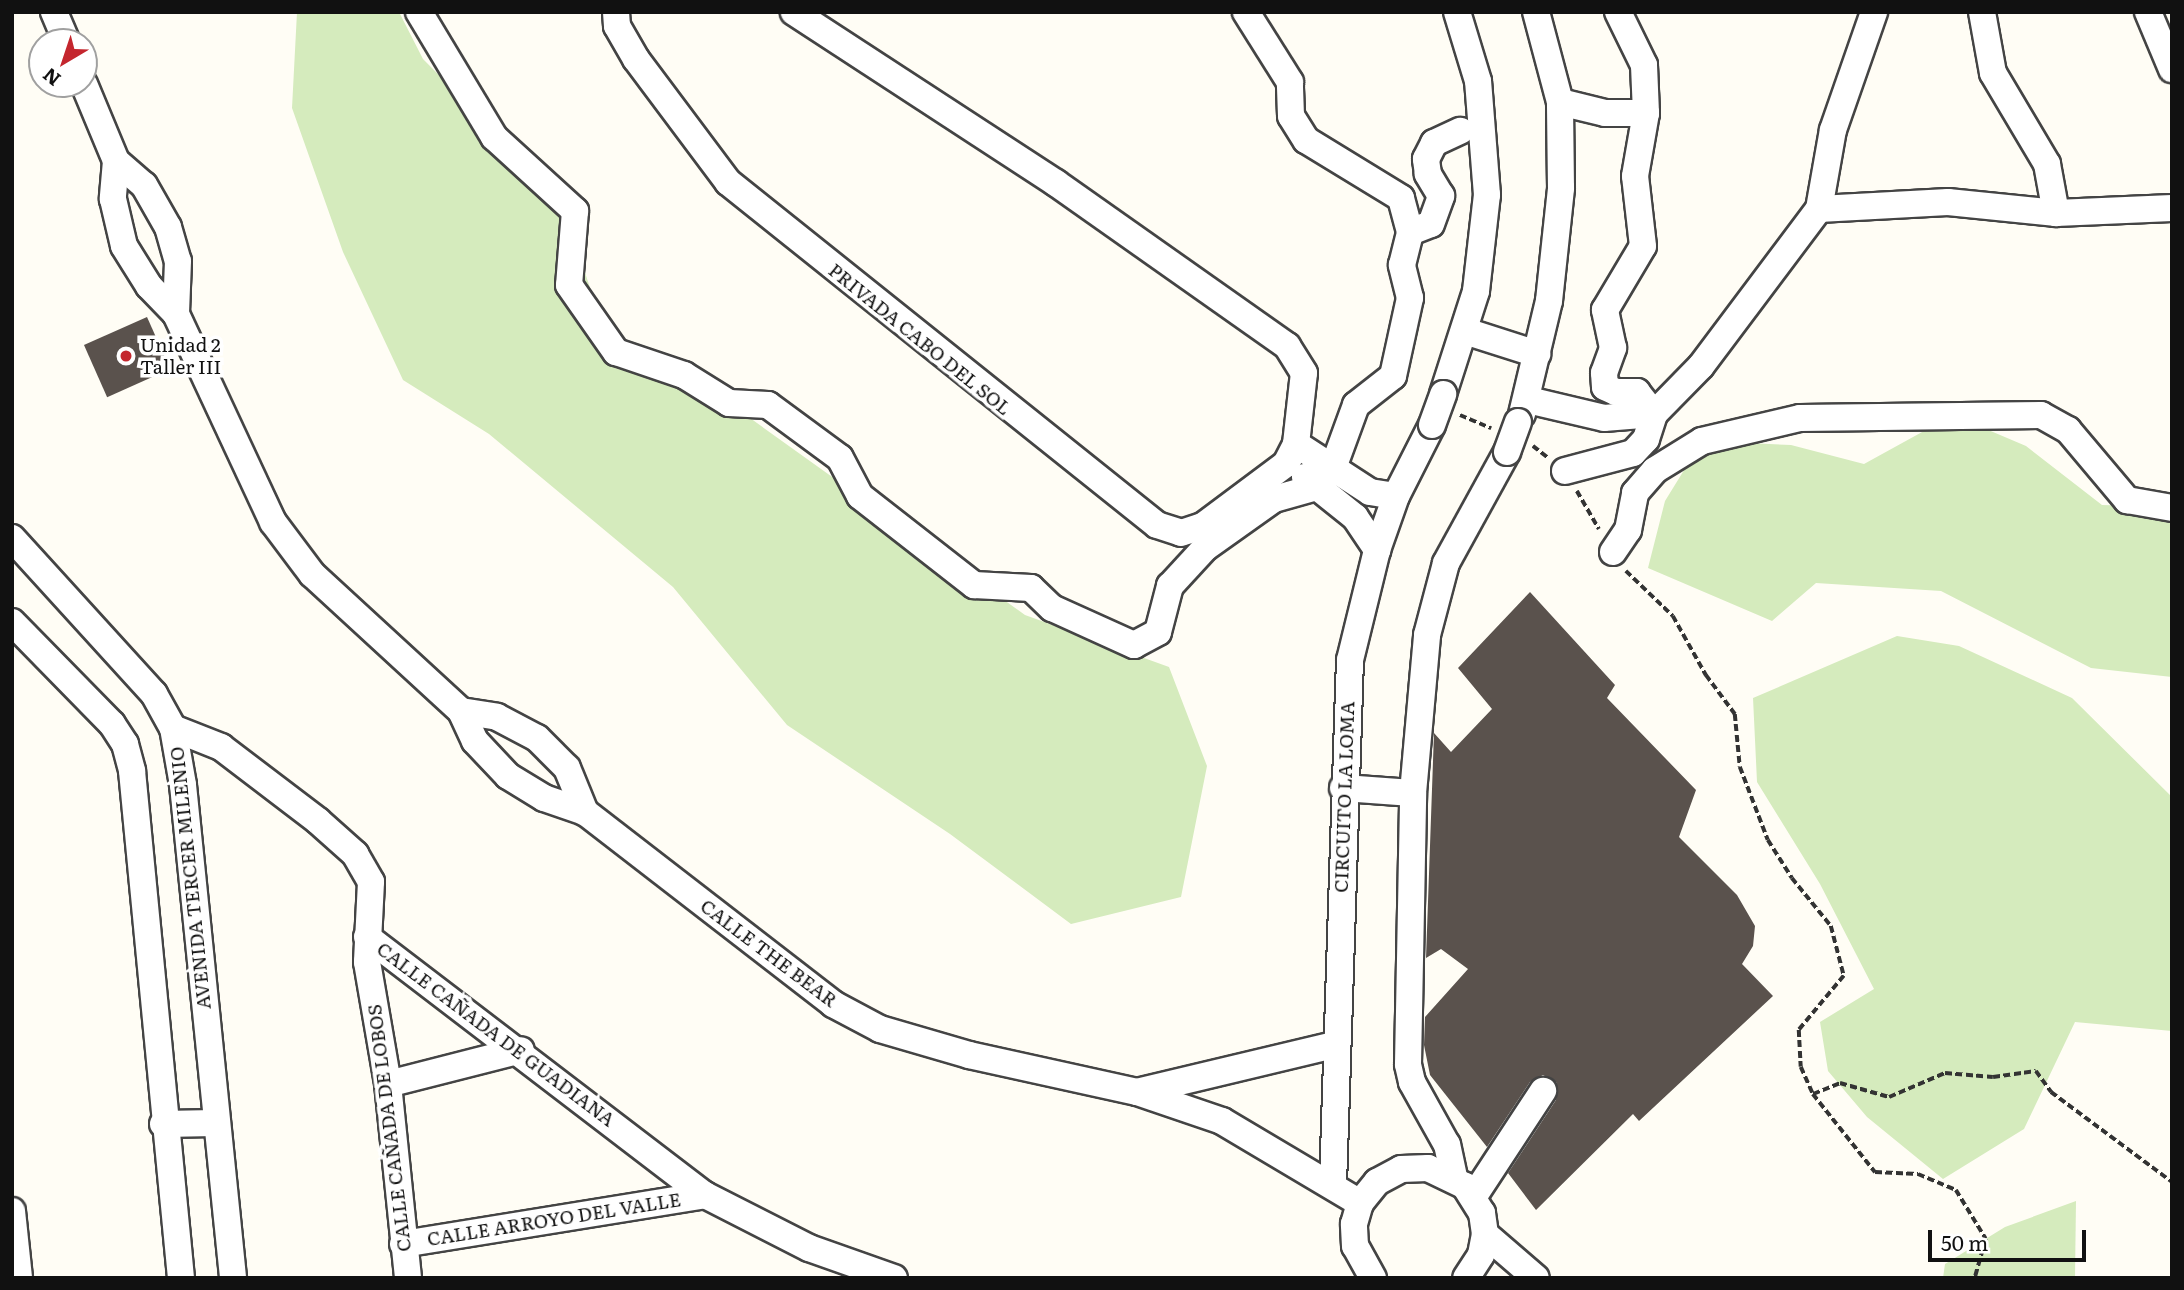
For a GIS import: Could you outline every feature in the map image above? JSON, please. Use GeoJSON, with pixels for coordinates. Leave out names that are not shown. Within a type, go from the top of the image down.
{"type":"FeatureCollection","features":[{"type":"Feature","properties":{"kind":"street"},"geometry":{"type":"LineString","coordinates":[[419,12],[494,137],[575,211],[569,285],[616,352],[684,375],[729,403],[768,405],[840,458],[860,496],[974,585],[1031,588],[1052,608],[1134,645],[1158,632],[1170,586],[1205,548],[1274,499],[1326,477],[1356,405],[1393,376],[1410,298],[1402,265],[1410,232],[1401,198],[1306,140],[1291,116],[1290,82],[1246,12]]}},
{"type":"Feature","properties":{"kind":"street","name":"PRIVADA CABO DEL SOL"},"geometry":{"type":"LineString","coordinates":[[616,12],[617,26],[636,60],[728,182],[1157,525],[1181,533],[1203,526],[1291,454]]}},
{"type":"Feature","properties":{"kind":"street"},"geometry":{"type":"LineString","coordinates":[[794,12],[1056,183],[1287,346],[1304,373],[1291,454],[1326,477],[1370,492],[1396,496]]}},
{"type":"Feature","properties":{"kind":"street","name":"CIRCUITO LA LOMA"},"geometry":{"type":"LineString","coordinates":[[1334,1185],[1335,1045],[1350,660],[1377,550],[1396,496],[1443,410],[1476,291],[1487,195],[1485,132],[1478,81],[1457,12]]}},
{"type":"Feature","properties":{"kind":"street"},"geometry":{"type":"LineString","coordinates":[[1454,1177],[1447,1145],[1412,1082],[1408,1064],[1413,793],[1427,635],[1446,563],[1518,430],[1549,301],[1561,188],[1560,102],[1536,12]]}},
{"type":"Feature","properties":{"kind":"street"},"geometry":{"type":"LineString","coordinates":[[1618,12],[1644,65],[1646,113],[1635,176],[1643,246],[1605,310],[1612,348],[1604,373],[1605,387],[1616,392],[1637,392],[1654,414]]}},
{"type":"Feature","properties":{"kind":"street"},"geometry":{"type":"LineString","coordinates":[[1565,471],[1633,453],[1646,439],[1654,414],[1701,366],[1819,209],[1833,130],[1874,12]]}},
{"type":"Feature","properties":{"kind":"street"},"geometry":{"type":"LineString","coordinates":[[1982,12],[1993,73],[2047,164],[2056,213]]}},
{"type":"Feature","properties":{"kind":"street"},"geometry":{"type":"LineString","coordinates":[[2148,12],[2172,69]]}},
{"type":"Feature","properties":{"kind":"street","name":"CALLE THE BEAR"},"geometry":{"type":"LineString","coordinates":[[90,98],[116,161],[144,185],[168,227],[178,261],[176,314]]}},
{"type":"Feature","properties":{"kind":"street"},"geometry":{"type":"LineString","coordinates":[[1560,102],[1605,113],[1646,113]]}},
{"type":"Feature","properties":{"kind":"street"},"geometry":{"type":"LineString","coordinates":[[1410,232],[1432,224],[1441,196],[1428,174],[1426,159],[1434,143],[1460,131]]}},
{"type":"Feature","properties":{"kind":"street","name":"CALLE THE BEAR"},"geometry":{"type":"LineString","coordinates":[[116,161],[113,199],[124,246],[149,286],[176,314],[273,522],[312,575],[461,710],[475,741],[508,776],[544,798],[585,813],[833,1004],[880,1029],[969,1055],[1137,1092],[1222,1121],[1334,1185],[1360,1203]]}},
{"type":"Feature","properties":{"kind":"street"},"geometry":{"type":"LineString","coordinates":[[1819,209],[1948,202],[2056,213],[2172,208]]}},
{"type":"Feature","properties":{"kind":"street"},"geometry":{"type":"LineString","coordinates":[[1465,331],[1537,354]]}},
{"type":"Feature","properties":{"kind":"street"},"geometry":{"type":"LineString","coordinates":[[1518,430],[1654,414]]}},
{"type":"Feature","properties":{"kind":"street"},"geometry":{"type":"LineString","coordinates":[[1613,552],[1628,530],[1635,493],[1655,470],[1702,441],[1800,418],[2041,415],[2068,430],[2127,500],[2172,508]]}},
{"type":"Feature","properties":{"kind":"street"},"geometry":{"type":"LineString","coordinates":[[1646,439],[1655,470]]}},
{"type":"Feature","properties":{"kind":"street"},"geometry":{"type":"LineString","coordinates":[[1326,477],[1377,550]]}},
{"type":"Feature","properties":{"kind":"street","name":"AVENIDA TERCER MILENIO"},"geometry":{"type":"LineString","coordinates":[[12,538],[154,694],[173,728],[183,785],[215,1123],[233,1278]]}},
{"type":"Feature","properties":{"kind":"street"},"geometry":{"type":"LineString","coordinates":[[12,622],[125,744],[132,771],[163,1124],[181,1278]]}},
{"type":"Feature","properties":{"kind":"street"},"geometry":{"type":"LineString","coordinates":[[461,710],[497,717],[537,738],[567,768],[585,813]]}},
{"type":"Feature","properties":{"kind":"street","name":"CALLE CAÑADA DE GUADIANA"},"geometry":{"type":"LineString","coordinates":[[173,728],[221,747],[355,854],[372,882],[367,937],[521,1050],[705,1195],[809,1248],[894,1278]]}},
{"type":"Feature","properties":{"kind":"street"},"geometry":{"type":"LineString","coordinates":[[1343,788],[1413,793]]}},
{"type":"Feature","properties":{"kind":"street","name":"CALLE CAÑADA DE LOBOS"},"geometry":{"type":"LineString","coordinates":[[367,937],[388,1084],[408,1278]]}},
{"type":"Feature","properties":{"kind":"street","name":"CALLE THE BEAR"},"geometry":{"type":"LineString","coordinates":[[1137,1092],[1335,1045]]}},
{"type":"Feature","properties":{"kind":"street"},"geometry":{"type":"LineString","coordinates":[[388,1084],[521,1050]]}},
{"type":"Feature","properties":{"kind":"street"},"geometry":{"type":"LineString","coordinates":[[1474,1196],[1543,1091]]}},
{"type":"Feature","properties":{"kind":"street"},"geometry":{"type":"LineString","coordinates":[[163,1124],[215,1123]]}},
{"type":"Feature","properties":{"kind":"street"},"geometry":{"type":"LineString","coordinates":[[1373,1278],[1355,1246],[1354,1224],[1360,1203],[1377,1182],[1401,1169],[1428,1168],[1454,1177],[1474,1196],[1485,1234],[1481,1255],[1466,1278]]}},
{"type":"Feature","properties":{"kind":"street","name":"CALLE ARROYO DEL VALLE"},"geometry":{"type":"LineString","coordinates":[[403,1244],[705,1195]]}},
{"type":"Feature","properties":{"kind":"street"},"geometry":{"type":"LineString","coordinates":[[12,1211],[19,1278]]}},
{"type":"Feature","properties":{"kind":"street"},"geometry":{"type":"LineString","coordinates":[[1485,1234],[1536,1278]]}},
{"type":"Feature","properties":{"kind":"path"},"geometry":{"type":"LineString","coordinates":[[1443,410],[1518,430],[1565,471],[1613,552],[1634,582],[1674,616],[1706,675],[1735,714],[1740,767],[1768,839],[1791,878],[1832,926],[1844,976],[1799,1030],[1801,1067],[1813,1094],[1875,1172],[1918,1174],[1955,1190],[1986,1239],[1975,1278]]}},
{"type":"Feature","properties":{"kind":"path"},"geometry":{"type":"LineString","coordinates":[[1813,1094],[1840,1083],[1889,1097],[1945,1073],[1993,1077],[2036,1071],[2051,1092],[2172,1182]]}},
{"type":"Feature","properties":{"kind":"green space"},"geometry":{"type":"Polygon","coordinates":[[[297,12],[399,12],[423,59],[560,197],[607,339],[729,403],[1025,615],[1169,667],[1207,766],[1181,897],[1071,924],[950,834],[787,725],[673,587],[489,434],[403,380],[343,252],[292,108],[297,12]]]}},
{"type":"Feature","properties":{"kind":"green space"},"geometry":{"type":"Polygon","coordinates":[[[1953,415],[2026,446],[2102,505],[2172,507],[2172,677],[2091,668],[1941,591],[1816,583],[1772,621],[1648,568],[1665,501],[1702,441],[1791,445],[1864,464],[1953,415]]]}},
{"type":"Feature","properties":{"kind":"green space"},"geometry":{"type":"Polygon","coordinates":[[[1897,636],[1959,646],[2072,698],[2172,797],[2172,1031],[2075,1022],[2024,1129],[1943,1179],[1867,1117],[1828,1071],[1820,1022],[1874,989],[1820,884],[1757,782],[1753,698],[1897,636]]]}},
{"type":"Feature","properties":{"kind":"green space"},"geometry":{"type":"Polygon","coordinates":[[[2076,1201],[2075,1278],[1943,1278],[1945,1264],[2005,1227],[2076,1201]]]}},
{"type":"Feature","properties":{"kind":"building","name":"Unidad 2 Taller III"},"geometry":{"type":"Polygon","coordinates":[[[147,317],[170,369],[107,397],[84,345],[147,317]]]}},
{"type":"Feature","properties":{"kind":"building"},"geometry":{"type":"Polygon","coordinates":[[[1530,592],[1615,685],[1607,698],[1696,790],[1679,837],[1737,895],[1755,926],[1753,946],[1742,964],[1773,996],[1639,1121],[1633,1114],[1536,1210],[1508,1173],[1556,1100],[1557,1083],[1543,1075],[1530,1082],[1487,1147],[1430,1075],[1424,1045],[1425,1017],[1468,969],[1441,949],[1426,958],[1434,733],[1451,752],[1492,709],[1458,668],[1530,592]]]}},
{"type":"Feature","properties":{"kind":"place","name":"Unidad 2 Taller III"},"geometry":{"type":"Point","coordinates":[126,356]}}]}
